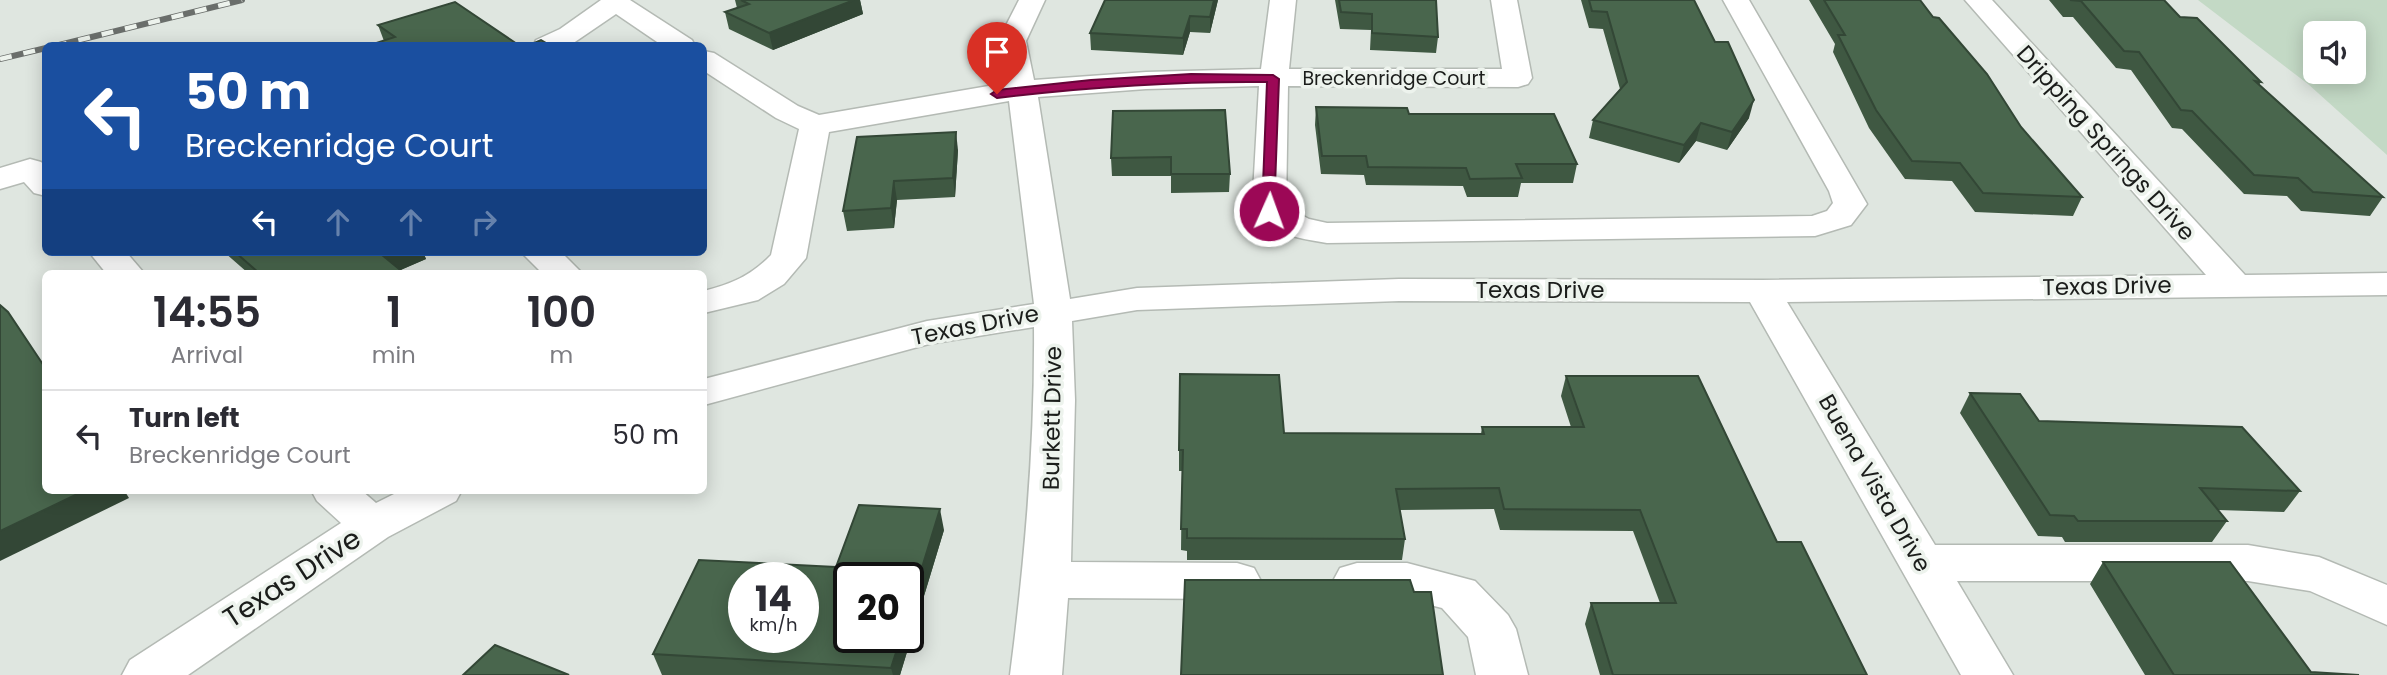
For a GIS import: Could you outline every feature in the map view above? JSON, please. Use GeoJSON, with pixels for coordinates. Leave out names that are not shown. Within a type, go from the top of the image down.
{"type":"FeatureCollection","features":[{"type":"Feature","properties":{"kind":"street","name":"Burkett Drive"},"geometry":{"type":"LineString","coordinates":[[1032,0],[1012,41],[1022,89],[1053,310],[1055,400],[1046,580],[1037,675]]}},
{"type":"Feature","properties":{"kind":"street"},"geometry":{"type":"LineString","coordinates":[[1283,0],[1273,79],[1269,211],[1299,228],[1327,233],[1815,226],[1839,218],[1850,204],[1845,191],[1736,0]]}},
{"type":"Feature","properties":{"kind":"street","name":"Breckenridge Court"},"geometry":{"type":"LineString","coordinates":[[815,125],[1022,89],[1191,78],[1518,78],[1504,0]]}},
{"type":"Feature","properties":{"kind":"street","name":"Dripping Springs Drive"},"geometry":{"type":"LineString","coordinates":[[1978,0],[2235,285]]}},
{"type":"Feature","properties":{"kind":"street"},"geometry":{"type":"LineString","coordinates":[[555,42],[570,35],[615,2],[676,42]]}},
{"type":"Feature","properties":{"kind":"street"},"geometry":{"type":"LineString","coordinates":[[707,61],[787,112],[815,125],[788,258],[771,276],[745,292],[707,301]]}},
{"type":"Feature","properties":{"kind":"street"},"geometry":{"type":"LineString","coordinates":[[111,256],[123,270]]}},
{"type":"Feature","properties":{"kind":"street"},"geometry":{"type":"LineString","coordinates":[[543,256],[560,270]]}},
{"type":"Feature","properties":{"kind":"street","name":"Texas Drive"},"geometry":{"type":"LineString","coordinates":[[707,392],[927,333],[1053,310],[1137,299],[1399,290],[1762,290],[2387,284]]}},
{"type":"Feature","properties":{"kind":"street","name":"Buena Vista Drive"},"geometry":{"type":"LineString","coordinates":[[1762,290],[1987,675]]}},
{"type":"Feature","properties":{"kind":"street"},"geometry":{"type":"LineString","coordinates":[[337,494],[372,525]]}},
{"type":"Feature","properties":{"kind":"street","name":"Texas Drive"},"geometry":{"type":"LineString","coordinates":[[148,675],[372,525],[432,494]]}},
{"type":"Feature","properties":{"kind":"street"},"geometry":{"type":"LineString","coordinates":[[1922,563],[2248,564],[2319,575],[2387,606]]}},
{"type":"Feature","properties":{"kind":"street"},"geometry":{"type":"LineString","coordinates":[[1046,580],[1407,581],[1458,594],[1491,629],[1502,675]]}},
{"type":"Feature","properties":{"kind":"green space"},"geometry":{"type":"Polygon","coordinates":[[[2198,0],[2387,0],[2387,155],[2308,84],[2366,84],[2366,21],[2303,21],[2303,80],[2198,0]]]}},
{"type":"Feature","properties":{"kind":"building"},"geometry":{"type":"Polygon","coordinates":[[[741,0],[854,0],[769,33],[725,12],[749,4],[741,0]]]}},
{"type":"Feature","properties":{"kind":"building"},"geometry":{"type":"Polygon","coordinates":[[[1105,0],[1214,0],[1210,17],[1190,16],[1183,38],[1090,33],[1105,0]]]}},
{"type":"Feature","properties":{"kind":"building"},"geometry":{"type":"Polygon","coordinates":[[[1339,0],[1436,0],[1438,37],[1372,33],[1372,14],[1341,12],[1339,0]]]}},
{"type":"Feature","properties":{"kind":"building"},"geometry":{"type":"Polygon","coordinates":[[[1589,0],[1694,0],[1715,42],[1728,42],[1754,100],[1732,132],[1701,123],[1684,145],[1593,120],[1627,82],[1607,12],[1592,11],[1589,0]]]}},
{"type":"Feature","properties":{"kind":"building"},"geometry":{"type":"Polygon","coordinates":[[[1824,0],[1920,0],[1987,74],[2021,127],[2082,197],[1983,193],[1960,163],[1912,161],[1876,110],[1838,35],[1845,35],[1824,0]]]}},
{"type":"Feature","properties":{"kind":"building"},"geometry":{"type":"Polygon","coordinates":[[[2070,0],[2164,0],[2180,17],[2197,18],[2261,82],[2255,81],[2383,197],[2313,192],[2298,178],[2254,175],[2192,111],[2181,110],[2139,52],[2124,51],[2081,1],[2070,0]]]}},
{"type":"Feature","properties":{"kind":"building"},"geometry":{"type":"Polygon","coordinates":[[[455,2],[514,42],[379,42],[395,37],[378,25],[455,2]]]}},
{"type":"Feature","properties":{"kind":"building"},"geometry":{"type":"Polygon","coordinates":[[[1316,107],[1407,108],[1409,114],[1554,114],[1577,164],[1516,164],[1522,178],[1470,179],[1466,168],[1368,167],[1366,156],[1322,156],[1316,107]]]}},
{"type":"Feature","properties":{"kind":"building"},"geometry":{"type":"Polygon","coordinates":[[[1225,110],[1230,174],[1171,174],[1171,157],[1111,158],[1113,111],[1225,110]]]}},
{"type":"Feature","properties":{"kind":"building"},"geometry":{"type":"Polygon","coordinates":[[[956,132],[953,178],[894,181],[891,208],[843,211],[857,137],[956,132]]]}},
{"type":"Feature","properties":{"kind":"building"},"geometry":{"type":"Polygon","coordinates":[[[240,256],[383,256],[400,270],[256,270],[240,256]]]}},
{"type":"Feature","properties":{"kind":"building"},"geometry":{"type":"Polygon","coordinates":[[[0,305],[8,312],[42,363],[42,494],[78,494],[0,531],[0,305]]]}},
{"type":"Feature","properties":{"kind":"building"},"geometry":{"type":"Polygon","coordinates":[[[1180,374],[1279,375],[1284,433],[1484,434],[1482,427],[1584,427],[1566,376],[1698,376],[1777,542],[1801,542],[1867,675],[1613,675],[1591,603],[1676,603],[1640,510],[1504,509],[1499,488],[1396,489],[1405,539],[1187,538],[1187,529],[1181,529],[1183,450],[1179,450],[1180,374]]]}},
{"type":"Feature","properties":{"kind":"building"},"geometry":{"type":"Polygon","coordinates":[[[1970,393],[2020,394],[2039,421],[2242,427],[2300,491],[2200,488],[2227,521],[2078,521],[2074,516],[2050,515],[1970,393]]]}},
{"type":"Feature","properties":{"kind":"building"},"geometry":{"type":"Polygon","coordinates":[[[859,505],[940,509],[924,562],[838,562],[859,505]]]}},
{"type":"Feature","properties":{"kind":"building"},"geometry":{"type":"Polygon","coordinates":[[[699,560],[738,562],[728,562],[728,653],[819,653],[819,566],[833,567],[833,653],[896,653],[891,668],[653,654],[699,560]]]}},
{"type":"Feature","properties":{"kind":"building"},"geometry":{"type":"Polygon","coordinates":[[[2103,562],[2230,562],[2311,672],[2359,675],[2174,675],[2103,562]]]}},
{"type":"Feature","properties":{"kind":"building"},"geometry":{"type":"Polygon","coordinates":[[[1185,580],[1410,580],[1414,592],[1431,592],[1443,675],[1181,675],[1185,580]]]}},
{"type":"Feature","properties":{"kind":"building"},"geometry":{"type":"Polygon","coordinates":[[[495,645],[569,675],[463,675],[495,645]]]}},
{"type":"Feature","properties":{"kind":"railway"},"geometry":{"type":"LineString","coordinates":[[71,42],[242,0]]}},
{"type":"Feature","properties":{"kind":"railway"},"geometry":{"type":"LineString","coordinates":[[0,59],[42,49]]}},
{"type":"Feature","properties":{"kind":"route"},"geometry":{"type":"LineString","coordinates":[[997,94],[1091,83],[1191,78],[1273,79],[1269,211]]}}]}
